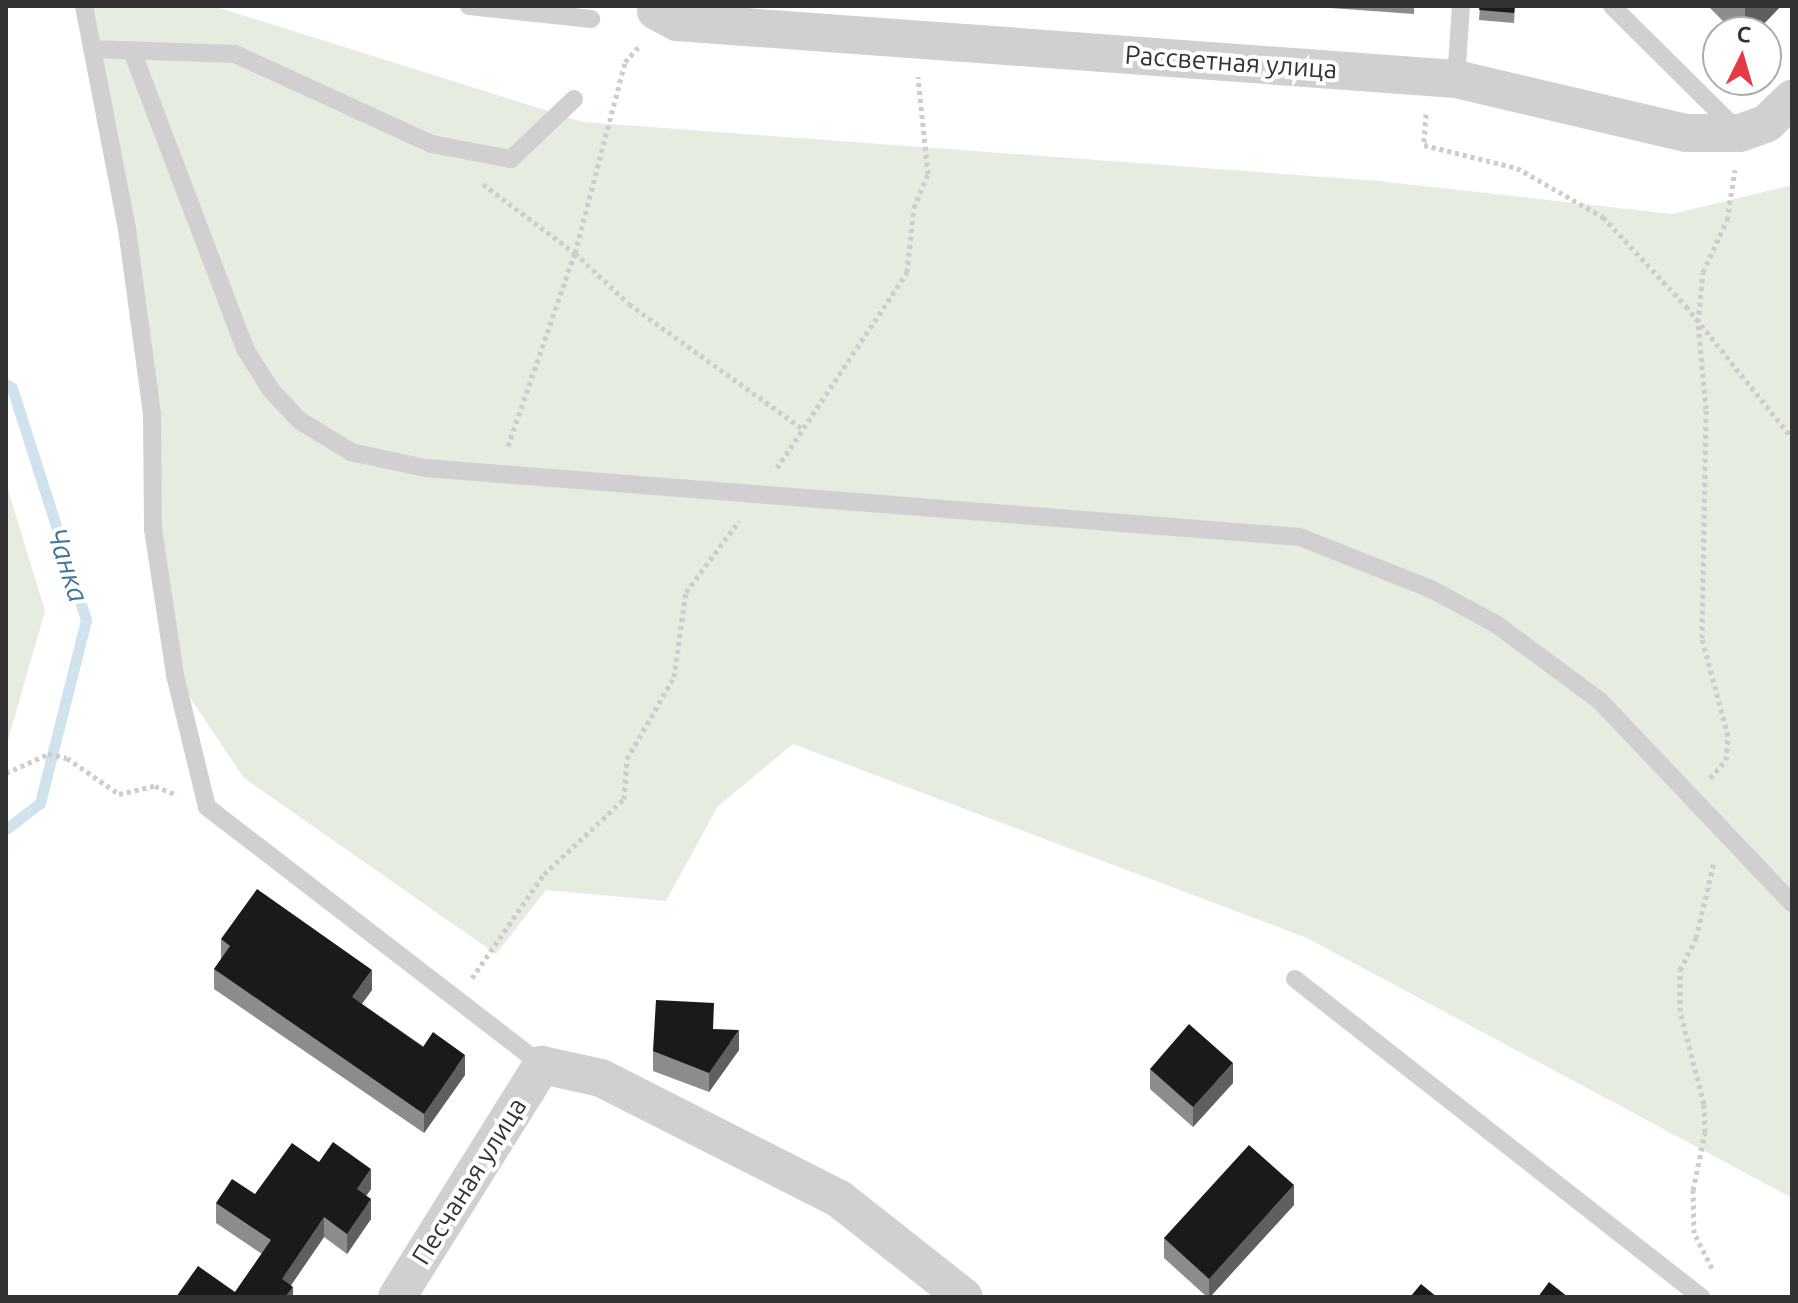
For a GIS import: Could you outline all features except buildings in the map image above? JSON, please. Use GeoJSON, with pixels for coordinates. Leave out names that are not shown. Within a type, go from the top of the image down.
{"type":"FeatureCollection","features":[{"type":"Feature","properties":{"kind":"street","name":"Рассветная улица"},"geometry":{"type":"LineString","coordinates":[[658,11],[677,22],[1442,78],[1686,133],[1740,133],[1767,123],[1792,99]]}},
{"type":"Feature","properties":{"kind":"street","name":"Песчаная улица"},"geometry":{"type":"LineString","coordinates":[[397,1297],[542,1065]]}},
{"type":"Feature","properties":{"kind":"street"},"geometry":{"type":"LineString","coordinates":[[542,1065],[601,1078],[838,1198],[964,1297]]}},
{"type":"Feature","properties":{"kind":"lane"},"geometry":{"type":"LineString","coordinates":[[84,6],[127,229],[152,413],[153,529],[175,675],[207,807],[542,1065]]}},
{"type":"Feature","properties":{"kind":"lane"},"geometry":{"type":"LineString","coordinates":[[469,6],[591,19]]}},
{"type":"Feature","properties":{"kind":"lane"},"geometry":{"type":"LineString","coordinates":[[1442,78],[1461,6]]}},
{"type":"Feature","properties":{"kind":"lane"},"geometry":{"type":"LineString","coordinates":[[1612,6],[1740,133]]}},
{"type":"Feature","properties":{"kind":"lane"},"geometry":{"type":"LineString","coordinates":[[92,49],[235,54],[432,144],[511,159],[574,99]]}},
{"type":"Feature","properties":{"kind":"lane"},"geometry":{"type":"LineString","coordinates":[[132,51],[245,349],[271,390],[299,420],[351,452],[425,468],[1300,537],[1367,560],[1496,624],[1600,701],[1792,903]]}},
{"type":"Feature","properties":{"kind":"lane"},"geometry":{"type":"LineString","coordinates":[[1295,979],[1701,1297]]}},
{"type":"Feature","properties":{"kind":"path"},"geometry":{"type":"LineString","coordinates":[[499,474],[575,253],[625,62],[658,11]]}},
{"type":"Feature","properties":{"kind":"path"},"geometry":{"type":"LineString","coordinates":[[457,999],[544,874],[624,799],[627,759],[674,677],[686,592],[760,494],[907,272],[914,208],[928,174],[918,78],[924,40]]}},
{"type":"Feature","properties":{"kind":"path"},"geometry":{"type":"LineString","coordinates":[[1442,78],[1424,145],[1517,168],[1566,191],[1603,217],[1698,322],[1792,438]]}},
{"type":"Feature","properties":{"kind":"path"},"geometry":{"type":"LineString","coordinates":[[1691,799],[1726,760],[1728,736],[1702,638],[1706,409],[1698,322],[1703,272],[1727,220],[1740,133]]}},
{"type":"Feature","properties":{"kind":"path"},"geometry":{"type":"LineString","coordinates":[[479,181],[575,253],[629,304],[803,429]]}},
{"type":"Feature","properties":{"kind":"path"},"geometry":{"type":"LineString","coordinates":[[6,773],[48,754],[67,758],[119,794],[155,786]]}},
{"type":"Feature","properties":{"kind":"path"},"geometry":{"type":"LineString","coordinates":[[1714,1272],[1694,1233],[1693,1190],[1705,1132],[1704,1104],[1680,1011],[1680,970],[1696,938],[1718,850],[1728,838]]}},
{"type":"Feature","properties":{"kind":"shaded area"},"geometry":{"type":"Polygon","coordinates":[[[82,6],[213,6],[583,122],[1379,181],[1672,214],[1792,185],[1792,1198],[1307,938],[793,744],[718,806],[666,901],[546,890],[496,954],[244,778],[175,675],[153,529],[152,413],[82,6]]]}},
{"type":"Feature","properties":{"kind":"shaded area"},"geometry":{"type":"Polygon","coordinates":[[[6,483],[45,611],[6,747],[6,483]]]}},
{"type":"Feature","properties":{"kind":"waterway","name":"Чанка"},"geometry":{"type":"LineString","coordinates":[[6,384],[12,388],[86,620],[40,803],[6,829]]}}]}
